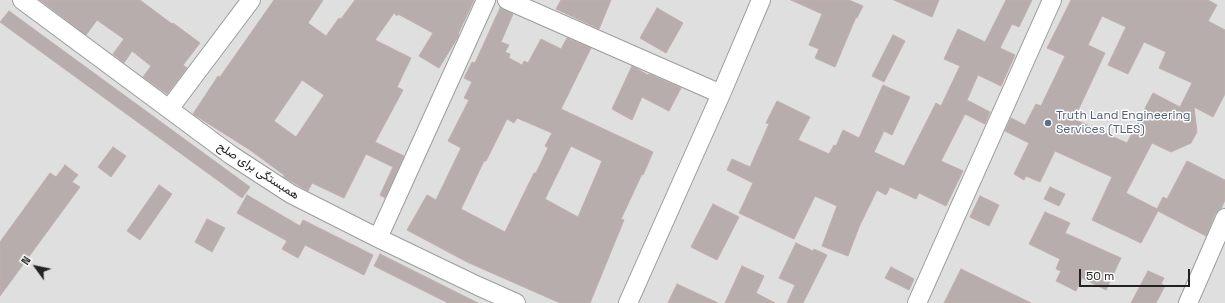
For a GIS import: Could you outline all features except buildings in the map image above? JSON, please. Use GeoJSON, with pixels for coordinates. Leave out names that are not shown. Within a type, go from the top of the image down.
{"type":"FeatureCollection","features":[{"type":"Feature","properties":{"kind":"street","name":"همبستگی برای صلح"},"geometry":{"type":"LineString","coordinates":[[22,0],[231,155],[291,194],[378,238],[516,303]]}},
{"type":"Feature","properties":{"kind":"street"},"geometry":{"type":"LineString","coordinates":[[169,109],[250,0]]}},
{"type":"Feature","properties":{"kind":"street"},"geometry":{"type":"LineString","coordinates":[[378,238],[486,0]]}},
{"type":"Feature","properties":{"kind":"street"},"geometry":{"type":"LineString","coordinates":[[507,0],[721,94]]}},
{"type":"Feature","properties":{"kind":"street"},"geometry":{"type":"LineString","coordinates":[[628,303],[761,0]]}},
{"type":"Feature","properties":{"kind":"street"},"geometry":{"type":"LineString","coordinates":[[917,303],[1052,0]]}},
{"type":"Feature","properties":{"kind":"street"},"geometry":{"type":"LineString","coordinates":[[1188,303],[1225,218]]}},
{"type":"Feature","properties":{"kind":"shaded area"},"geometry":{"type":"Polygon","coordinates":[[[0,0],[1225,0],[1225,303],[0,303],[0,0]]]}},
{"type":"Feature","properties":{"kind":"place","name":"Truth Land Engineering Services (TLES)"},"geometry":{"type":"Point","coordinates":[1048,123]}}]}
